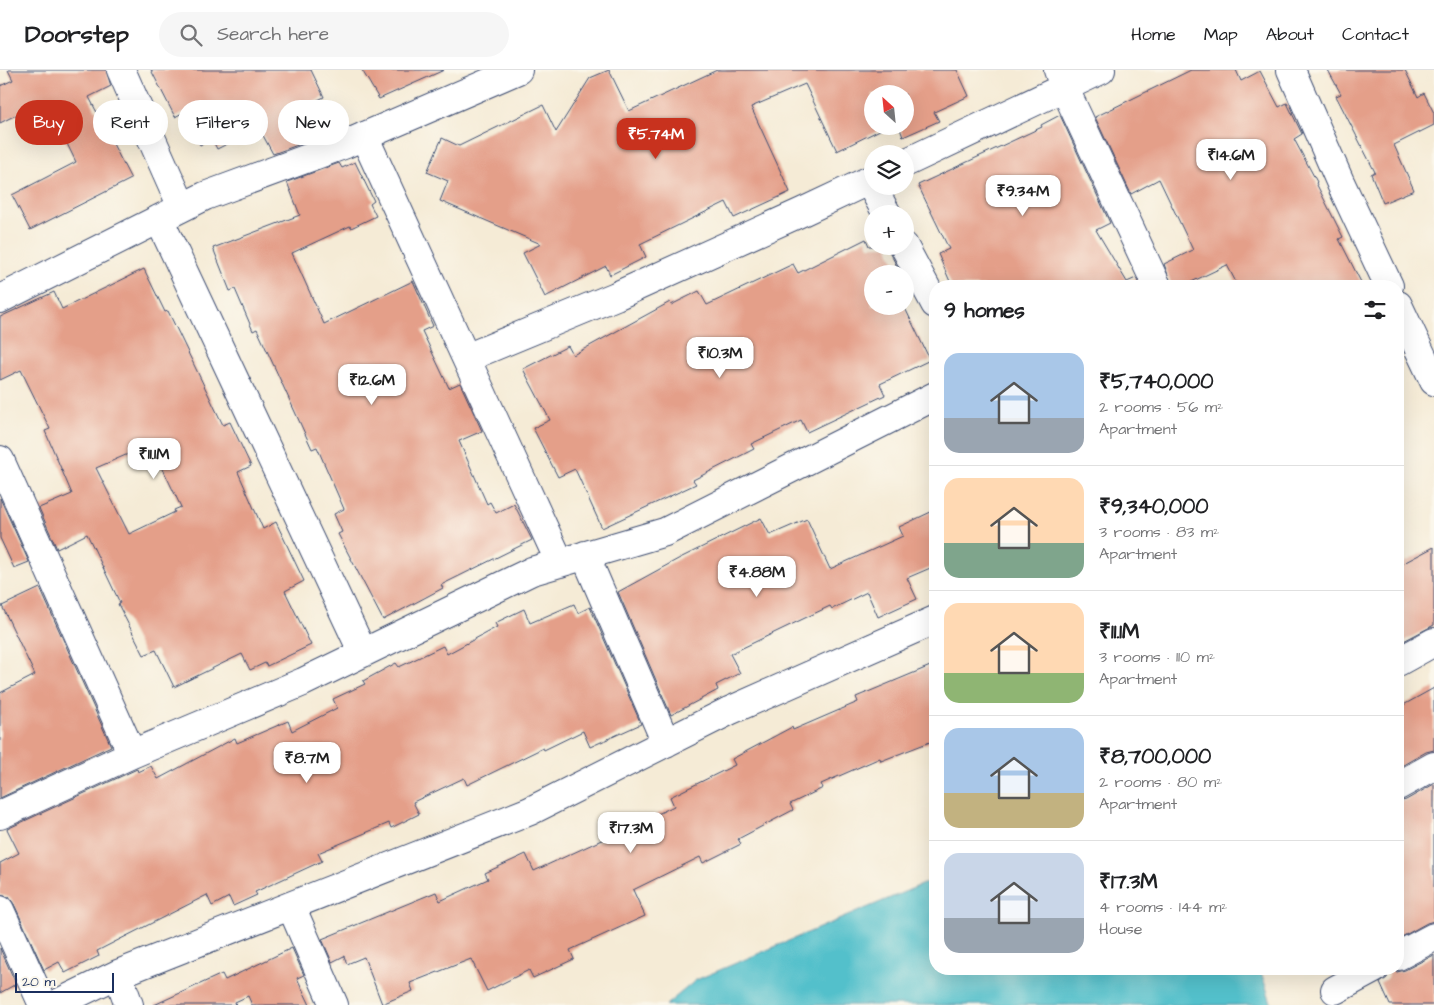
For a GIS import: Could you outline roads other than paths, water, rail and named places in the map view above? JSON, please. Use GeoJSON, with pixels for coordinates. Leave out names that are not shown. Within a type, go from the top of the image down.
{"type":"FeatureCollection","features":[{"type":"Feature","properties":{"kind":"street"},"geometry":{"type":"LineString","coordinates":[[121,70],[170,213],[363,653]]}},
{"type":"Feature","properties":{"kind":"street"},"geometry":{"type":"LineString","coordinates":[[0,298],[205,196],[364,136],[518,70]]}},
{"type":"Feature","properties":{"kind":"street"},"geometry":{"type":"LineString","coordinates":[[914,158],[1061,79],[1101,70]]}},
{"type":"Feature","properties":{"kind":"street"},"geometry":{"type":"LineString","coordinates":[[1291,70],[1385,280]]}},
{"type":"Feature","properties":{"kind":"street"},"geometry":{"type":"LineString","coordinates":[[1061,79],[1154,280]]}},
{"type":"Feature","properties":{"kind":"street"},"geometry":{"type":"LineString","coordinates":[[364,136],[466,358],[573,559],[666,742]]}},
{"type":"Feature","properties":{"kind":"street"},"geometry":{"type":"LineString","coordinates":[[466,358],[616,296],[864,183]]}},
{"type":"Feature","properties":{"kind":"street"},"geometry":{"type":"LineString","coordinates":[[909,255],[929,293]]}},
{"type":"Feature","properties":{"kind":"street"},"geometry":{"type":"LineString","coordinates":[[1404,319],[1434,382]]}},
{"type":"Feature","properties":{"kind":"street"},"geometry":{"type":"LineString","coordinates":[[0,815],[132,754],[303,682],[532,571],[664,532],[929,399]]}},
{"type":"Feature","properties":{"kind":"street"},"geometry":{"type":"LineString","coordinates":[[0,460],[132,754]]}},
{"type":"Feature","properties":{"kind":"street"},"geometry":{"type":"LineString","coordinates":[[54,1005],[118,974],[530,810],[728,711],[929,623]]}},
{"type":"Feature","properties":{"kind":"street"},"geometry":{"type":"LineString","coordinates":[[1404,659],[1434,642]]}},
{"type":"Feature","properties":{"kind":"street"},"geometry":{"type":"LineString","coordinates":[[1404,783],[1434,766]]}},
{"type":"Feature","properties":{"kind":"street"},"geometry":{"type":"LineString","coordinates":[[291,906],[334,1005]]}},
{"type":"Feature","properties":{"kind":"street"},"geometry":{"type":"LineString","coordinates":[[0,910],[43,1005]]}},
{"type":"Feature","properties":{"kind":"street"},"geometry":{"type":"LineString","coordinates":[[1404,953],[1434,937]]}},
{"type":"Feature","properties":{"kind":"street"},"geometry":{"type":"LineString","coordinates":[[118,974],[129,1005]]}},
{"type":"Feature","properties":{"kind":"street"},"geometry":{"type":"LineString","coordinates":[[1335,990],[1363,975]]}},
{"type":"Feature","properties":{"kind":"water"},"geometry":{"type":"Polygon","coordinates":[[[929,882],[929,975],[1262,975],[1272,1005],[666,1005],[696,980],[929,882]]]}}]}
